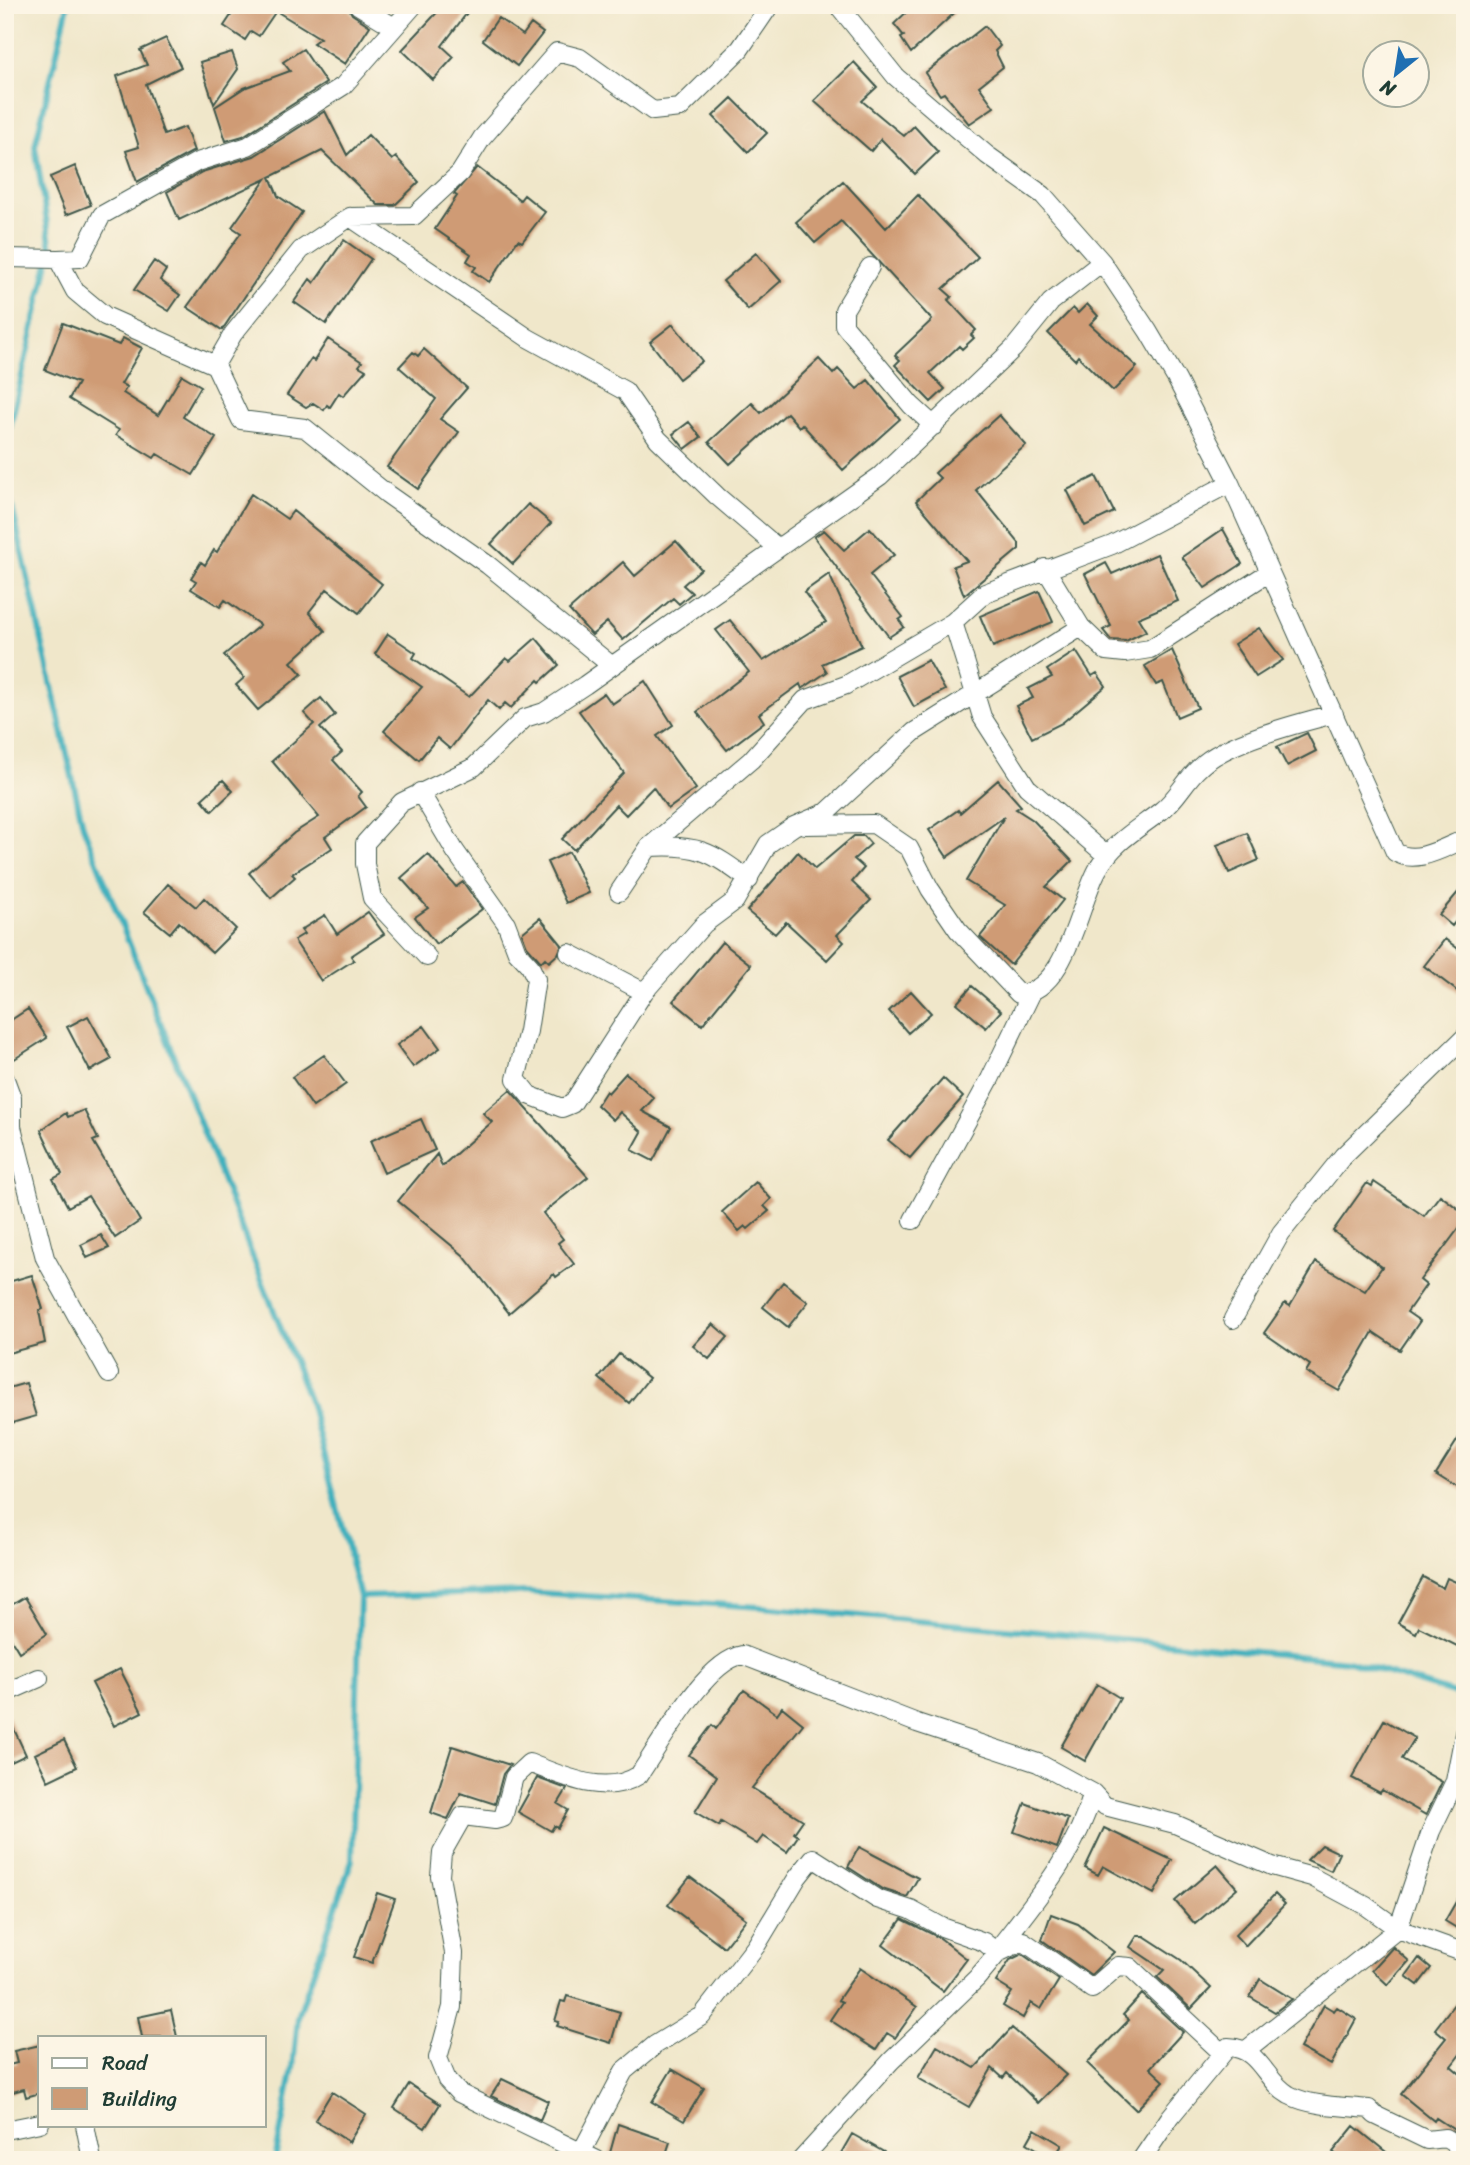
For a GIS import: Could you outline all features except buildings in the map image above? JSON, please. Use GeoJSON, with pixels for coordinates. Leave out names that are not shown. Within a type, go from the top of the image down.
{"type":"FeatureCollection","features":[{"type":"Feature","properties":{"kind":"street"},"geometry":{"type":"LineString","coordinates":[[358,5],[394,27]]}},
{"type":"Feature","properties":{"kind":"street"},"geometry":{"type":"LineString","coordinates":[[5,258],[80,258],[102,215],[197,162],[248,146],[343,86],[414,5]]}},
{"type":"Feature","properties":{"kind":"street"},"geometry":{"type":"LineString","coordinates":[[215,365],[233,334],[301,250],[350,217],[414,216],[460,173],[482,138],[557,52],[580,58],[653,111],[680,108],[740,49],[769,5]]}},
{"type":"Feature","properties":{"kind":"street"},"geometry":{"type":"LineString","coordinates":[[838,5],[897,78],[987,155],[1043,195],[1102,261],[1177,380],[1230,483],[1395,852],[1406,858],[1417,857],[1465,839]]}},
{"type":"Feature","properties":{"kind":"street"},"geometry":{"type":"LineString","coordinates":[[350,217],[528,338],[625,391],[658,439],[717,496],[778,548]]}},
{"type":"Feature","properties":{"kind":"street"},"geometry":{"type":"LineString","coordinates":[[58,259],[75,291],[105,316],[215,365],[241,420],[305,428],[387,494],[488,565],[612,666]]}},
{"type":"Feature","properties":{"kind":"street"},"geometry":{"type":"LineString","coordinates":[[428,957],[373,898],[365,864],[365,843],[402,802],[474,767],[525,718],[544,712],[612,666],[880,476],[1013,349],[1051,302],[1102,261]]}},
{"type":"Feature","properties":{"kind":"street"},"geometry":{"type":"LineString","coordinates":[[870,267],[844,310],[844,325],[911,405],[934,426]]}},
{"type":"Feature","properties":{"kind":"street"},"geometry":{"type":"LineString","coordinates":[[619,892],[649,847],[751,760],[805,700],[846,685],[953,622],[985,593],[1045,568],[1112,545],[1230,483]]}},
{"type":"Feature","properties":{"kind":"street"},"geometry":{"type":"LineString","coordinates":[[1045,568],[1081,627],[1106,651],[1125,653],[1150,649],[1269,573]]}},
{"type":"Feature","properties":{"kind":"street"},"geometry":{"type":"LineString","coordinates":[[953,622],[973,695],[982,717],[1027,787],[1107,856]]}},
{"type":"Feature","properties":{"kind":"street"},"geometry":{"type":"LineString","coordinates":[[420,792],[455,851],[506,923],[517,952],[530,966],[536,979],[528,1031],[516,1079],[529,1095],[562,1108],[572,1104],[644,992],[704,924],[735,901],[768,844],[794,825],[827,812],[914,732],[1081,627]]}},
{"type":"Feature","properties":{"kind":"street"},"geometry":{"type":"LineString","coordinates":[[913,1220],[990,1079],[1031,994],[1044,983],[1062,958],[1076,930],[1098,869],[1107,856],[1130,832],[1162,810],[1200,766],[1216,756],[1287,726],[1334,714]]}},
{"type":"Feature","properties":{"kind":"street"},"geometry":{"type":"LineString","coordinates":[[794,825],[874,824],[909,848],[930,889],[958,930],[1019,995],[1031,994]]}},
{"type":"Feature","properties":{"kind":"street"},"geometry":{"type":"LineString","coordinates":[[649,847],[684,845],[719,858],[749,880]]}},
{"type":"Feature","properties":{"kind":"street"},"geometry":{"type":"LineString","coordinates":[[569,953],[644,992]]}},
{"type":"Feature","properties":{"kind":"street"},"geometry":{"type":"LineString","coordinates":[[1233,1319],[1281,1233],[1343,1156],[1465,1037]]}},
{"type":"Feature","properties":{"kind":"street"},"geometry":{"type":"LineString","coordinates":[[5,1079],[12,1097],[12,1127],[45,1258],[109,1374]]}},
{"type":"Feature","properties":{"kind":"street"},"geometry":{"type":"LineString","coordinates":[[998,1953],[984,1942],[877,1899],[813,1858],[797,1878],[756,1946],[702,2016],[655,2045],[624,2071],[589,2156],[459,2094],[447,2080],[438,2058],[452,2007],[454,1953],[440,1876],[442,1853],[463,1816],[495,1820],[503,1818],[514,1777],[529,1763],[567,1777],[605,1785],[626,1784],[639,1775],[709,1675],[730,1657],[742,1654],[917,1723],[1038,1763],[1093,1793],[1105,1806],[1175,1824],[1272,1866],[1312,1877],[1366,1906],[1398,1929],[1465,1953]]}},
{"type":"Feature","properties":{"kind":"street"},"geometry":{"type":"LineString","coordinates":[[5,1693],[39,1678]]}},
{"type":"Feature","properties":{"kind":"street"},"geometry":{"type":"LineString","coordinates":[[1245,2050],[1398,1929],[1431,1831],[1455,1781],[1465,1729]]}},
{"type":"Feature","properties":{"kind":"street"},"geometry":{"type":"LineString","coordinates":[[801,2160],[891,2061],[977,1978],[998,1953],[1001,1945],[1063,1865],[1093,1793]]}},
{"type":"Feature","properties":{"kind":"street"},"geometry":{"type":"LineString","coordinates":[[998,1953],[1023,1941],[1092,1989],[1118,1966],[1130,1967],[1221,2052]]}},
{"type":"Feature","properties":{"kind":"street"},"geometry":{"type":"LineString","coordinates":[[1141,2160],[1221,2052],[1228,2047],[1245,2050],[1254,2055],[1280,2090],[1293,2097],[1369,2109],[1375,2115],[1427,2140],[1445,2138],[1465,2150]]}},
{"type":"Feature","properties":{"kind":"street"},"geometry":{"type":"LineString","coordinates":[[5,2130],[38,2123]]}},
{"type":"Feature","properties":{"kind":"street"},"geometry":{"type":"LineString","coordinates":[[85,2126],[92,2160]]}},
{"type":"Feature","properties":{"kind":"waterway"},"geometry":{"type":"LineString","coordinates":[[5,449],[51,249],[35,146],[68,5]]}},
{"type":"Feature","properties":{"kind":"waterway"},"geometry":{"type":"LineString","coordinates":[[5,475],[83,826],[311,1405],[360,1597],[352,1860],[298,2017],[293,2068],[275,2160]]}},
{"type":"Feature","properties":{"kind":"waterway"},"geometry":{"type":"LineString","coordinates":[[360,1597],[524,1592],[761,1607],[1186,1645],[1349,1661],[1465,1697]]}}]}
